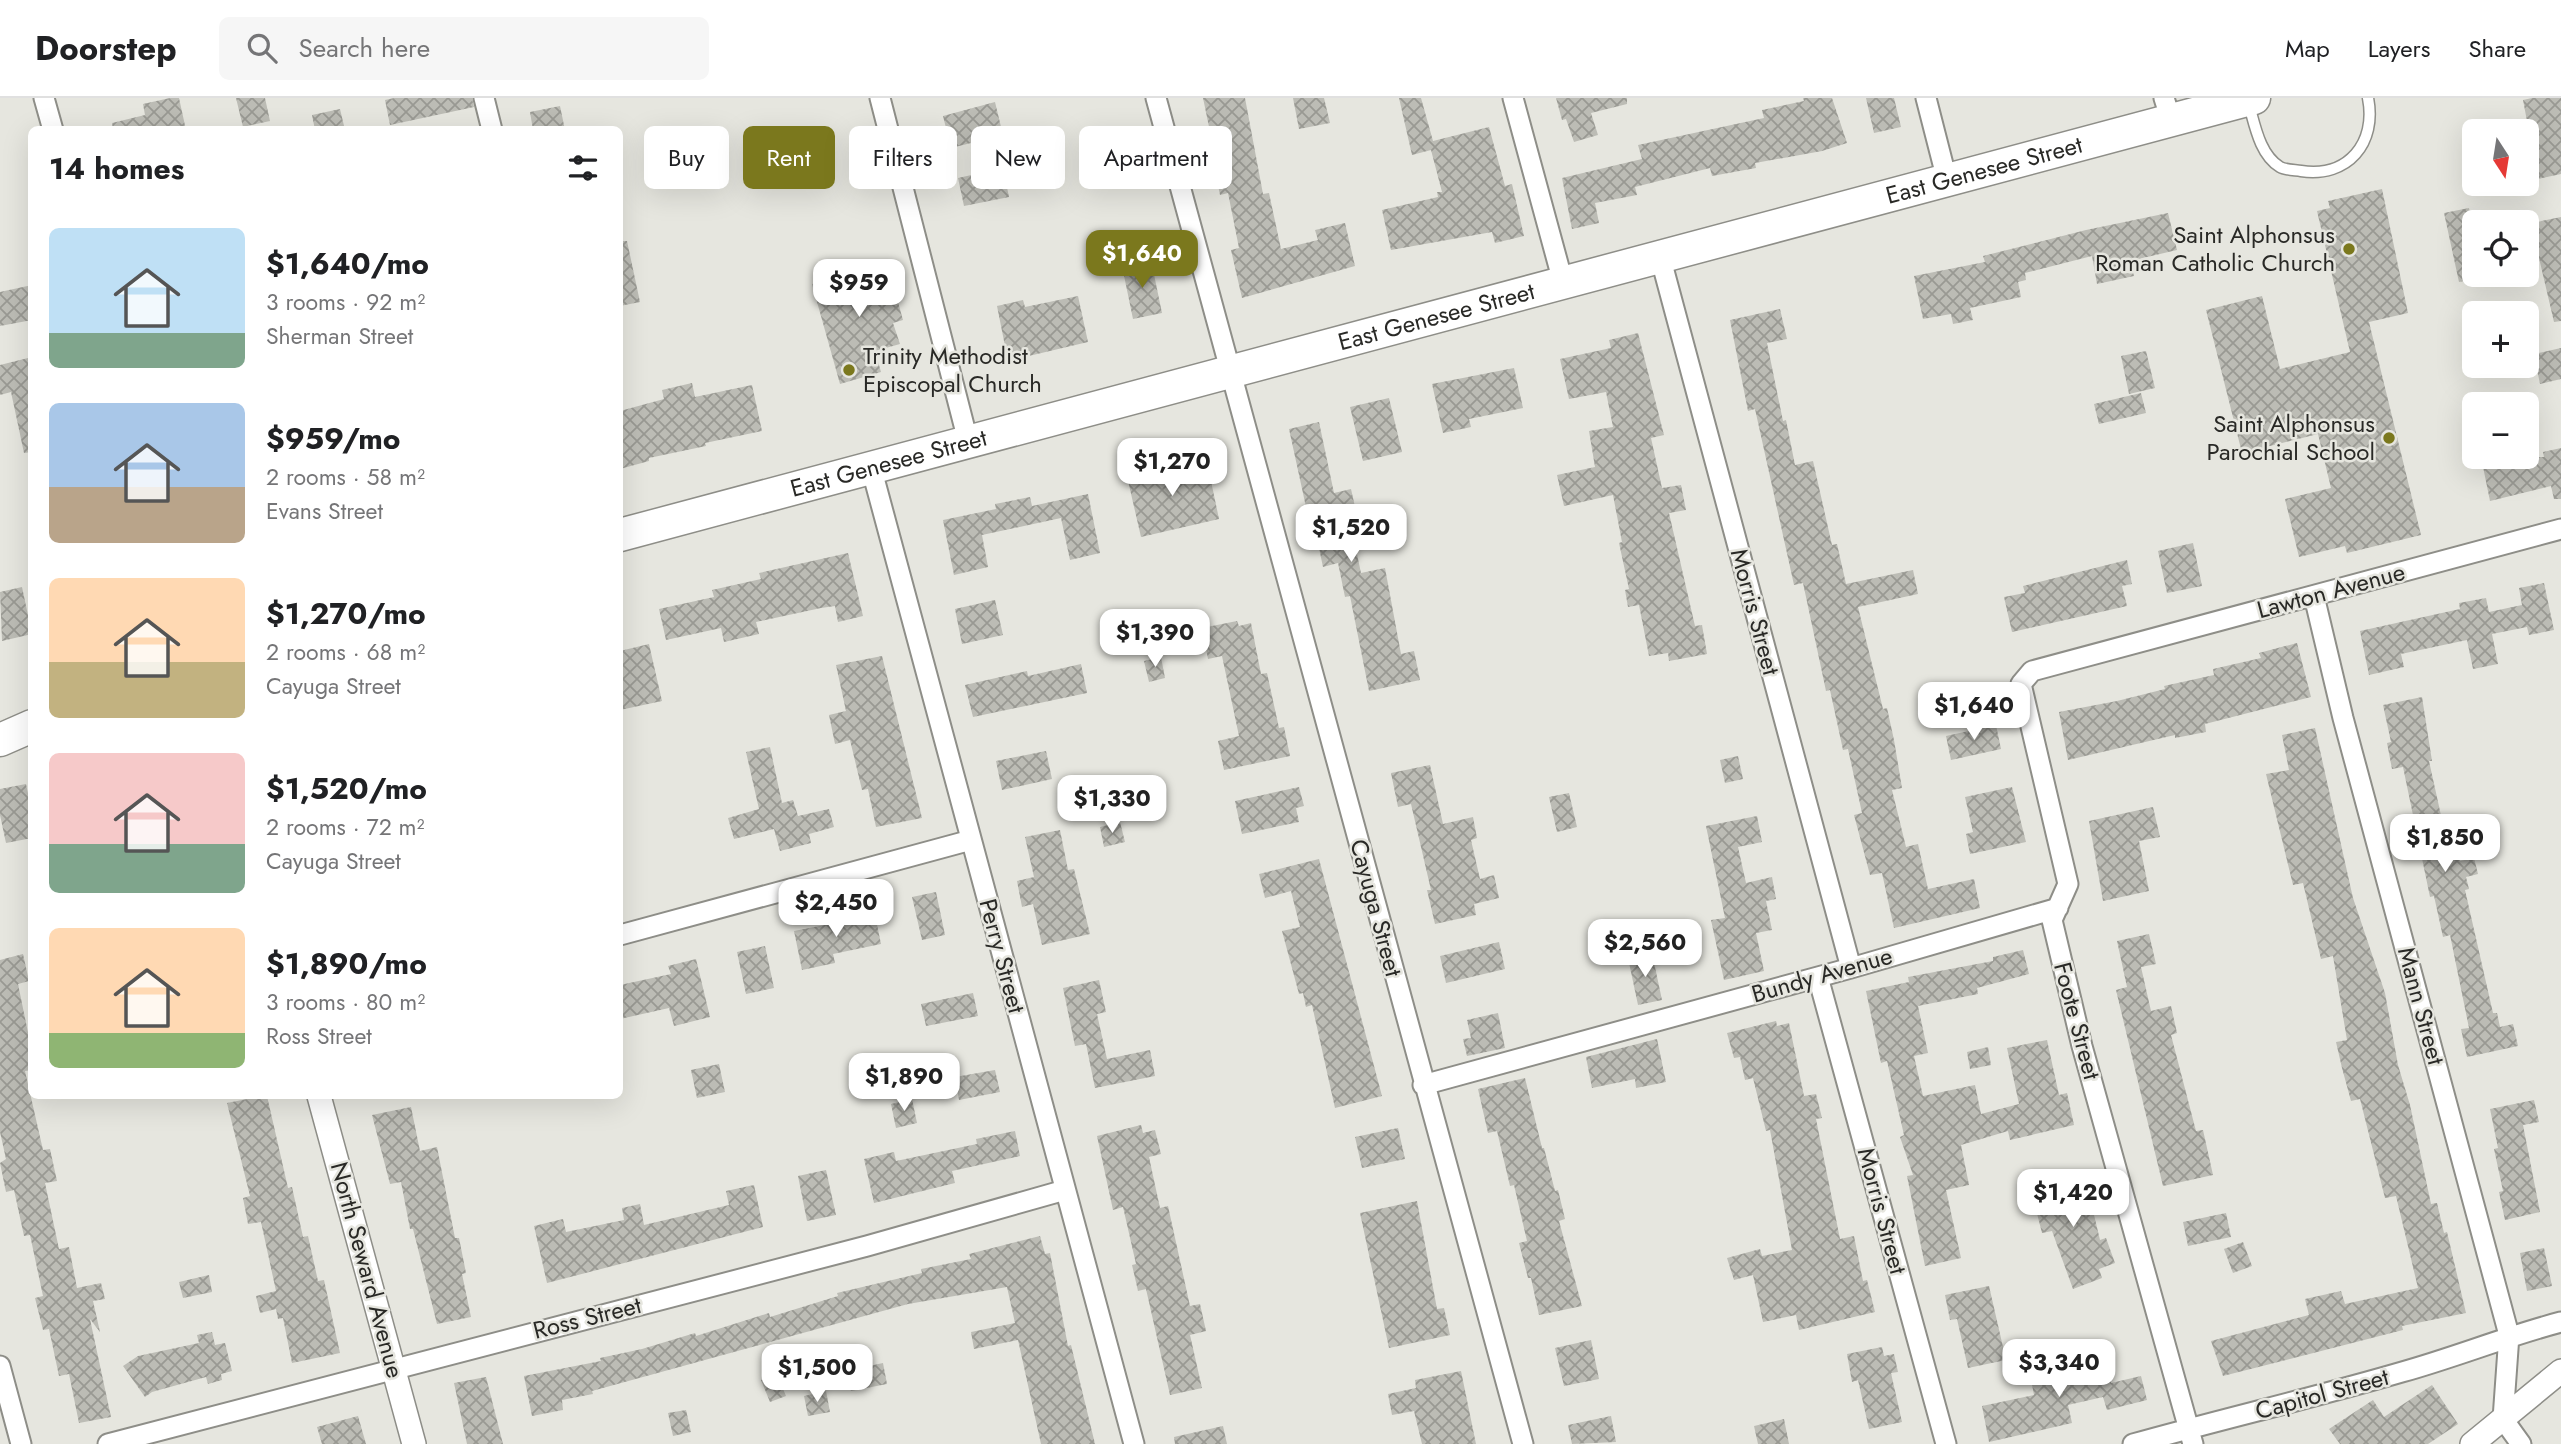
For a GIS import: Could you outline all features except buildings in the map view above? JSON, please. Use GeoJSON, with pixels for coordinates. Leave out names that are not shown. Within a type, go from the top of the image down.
{"type":"FeatureCollection","features":[{"type":"Feature","properties":{"kind":"highway","name":"East Genesee Street"},"geometry":{"type":"LineString","coordinates":[[623,535],[1947,180],[2167,109],[2251,99]]}},
{"type":"Feature","properties":{"kind":"highway"},"geometry":{"type":"LineString","coordinates":[[0,718],[28,708]]}},
{"type":"Feature","properties":{"kind":"highway"},"geometry":{"type":"LineString","coordinates":[[0,740],[28,728]]}},
{"type":"Feature","properties":{"kind":"street"},"geometry":{"type":"LineString","coordinates":[[44,98],[52,126]]}},
{"type":"Feature","properties":{"kind":"street"},"geometry":{"type":"LineString","coordinates":[[484,98],[491,126]]}},
{"type":"Feature","properties":{"kind":"street"},"geometry":{"type":"LineString","coordinates":[[880,98],[968,441]]}},
{"type":"Feature","properties":{"kind":"street","name":"Cayuga Street"},"geometry":{"type":"LineString","coordinates":[[1156,98],[1523,1444]]}},
{"type":"Feature","properties":{"kind":"street"},"geometry":{"type":"LineString","coordinates":[[1513,98],[1563,282]]}},
{"type":"Feature","properties":{"kind":"street"},"geometry":{"type":"LineString","coordinates":[[1926,98],[1947,180]]}},
{"type":"Feature","properties":{"kind":"street","name":"Morris Street"},"geometry":{"type":"LineString","coordinates":[[1660,256],[1850,968]]}},
{"type":"Feature","properties":{"kind":"street","name":"Perry Street"},"geometry":{"type":"LineString","coordinates":[[871,467],[1134,1444]]}},
{"type":"Feature","properties":{"kind":"street","name":"Lawton Avenue"},"geometry":{"type":"LineString","coordinates":[[2102,653],[2561,529]]}},
{"type":"Feature","properties":{"kind":"street","name":"Mann Street"},"geometry":{"type":"LineString","coordinates":[[2314,596],[2343,718],[2509,1335],[2503,1419]]}},
{"type":"Feature","properties":{"kind":"street","name":"Foote Street"},"geometry":{"type":"LineString","coordinates":[[2102,653],[2032,671],[2021,684],[2068,884],[2052,920],[2082,1045],[2191,1437]]}},
{"type":"Feature","properties":{"kind":"street"},"geometry":{"type":"LineString","coordinates":[[623,934],[971,840]]}},
{"type":"Feature","properties":{"kind":"street","name":"Bundy Avenue"},"geometry":{"type":"LineString","coordinates":[[1423,1085],[2058,908]]}},
{"type":"Feature","properties":{"kind":"street","name":"Morris Street"},"geometry":{"type":"LineString","coordinates":[[1818,977],[1946,1444]]}},
{"type":"Feature","properties":{"kind":"street","name":"North Seward Avenue"},"geometry":{"type":"LineString","coordinates":[[320,1099],[414,1444]]}},
{"type":"Feature","properties":{"kind":"street","name":"Ross Street"},"geometry":{"type":"LineString","coordinates":[[108,1444],[866,1246],[1065,1189]]}},
{"type":"Feature","properties":{"kind":"street","name":"Capitol Street"},"geometry":{"type":"LineString","coordinates":[[2133,1444],[2191,1437],[2461,1355],[2509,1335],[2561,1322]]}},
{"type":"Feature","properties":{"kind":"street"},"geometry":{"type":"LineString","coordinates":[[0,1366],[21,1444]]}},
{"type":"Feature","properties":{"kind":"street"},"geometry":{"type":"LineString","coordinates":[[2472,1444],[2561,1371]]}},
{"type":"Feature","properties":{"kind":"street"},"geometry":{"type":"LineString","coordinates":[[2503,1419],[2521,1444]]}},
{"type":"Feature","properties":{"kind":"lane"},"geometry":{"type":"LineString","coordinates":[[2251,99],[2264,150],[2280,168],[2311,173],[2335,170],[2353,159],[2365,138],[2371,110],[2368,98]]}},
{"type":"Feature","properties":{"kind":"place","name":"Saint Alphonsus Roman Catholic Church"},"geometry":{"type":"Point","coordinates":[2349,249]}},
{"type":"Feature","properties":{"kind":"place","name":"Trinity Methodist Episcopal Church"},"geometry":{"type":"Point","coordinates":[849,370]}},
{"type":"Feature","properties":{"kind":"place","name":"Saint Alphonsus Parochial School"},"geometry":{"type":"Point","coordinates":[2389,438]}}]}
